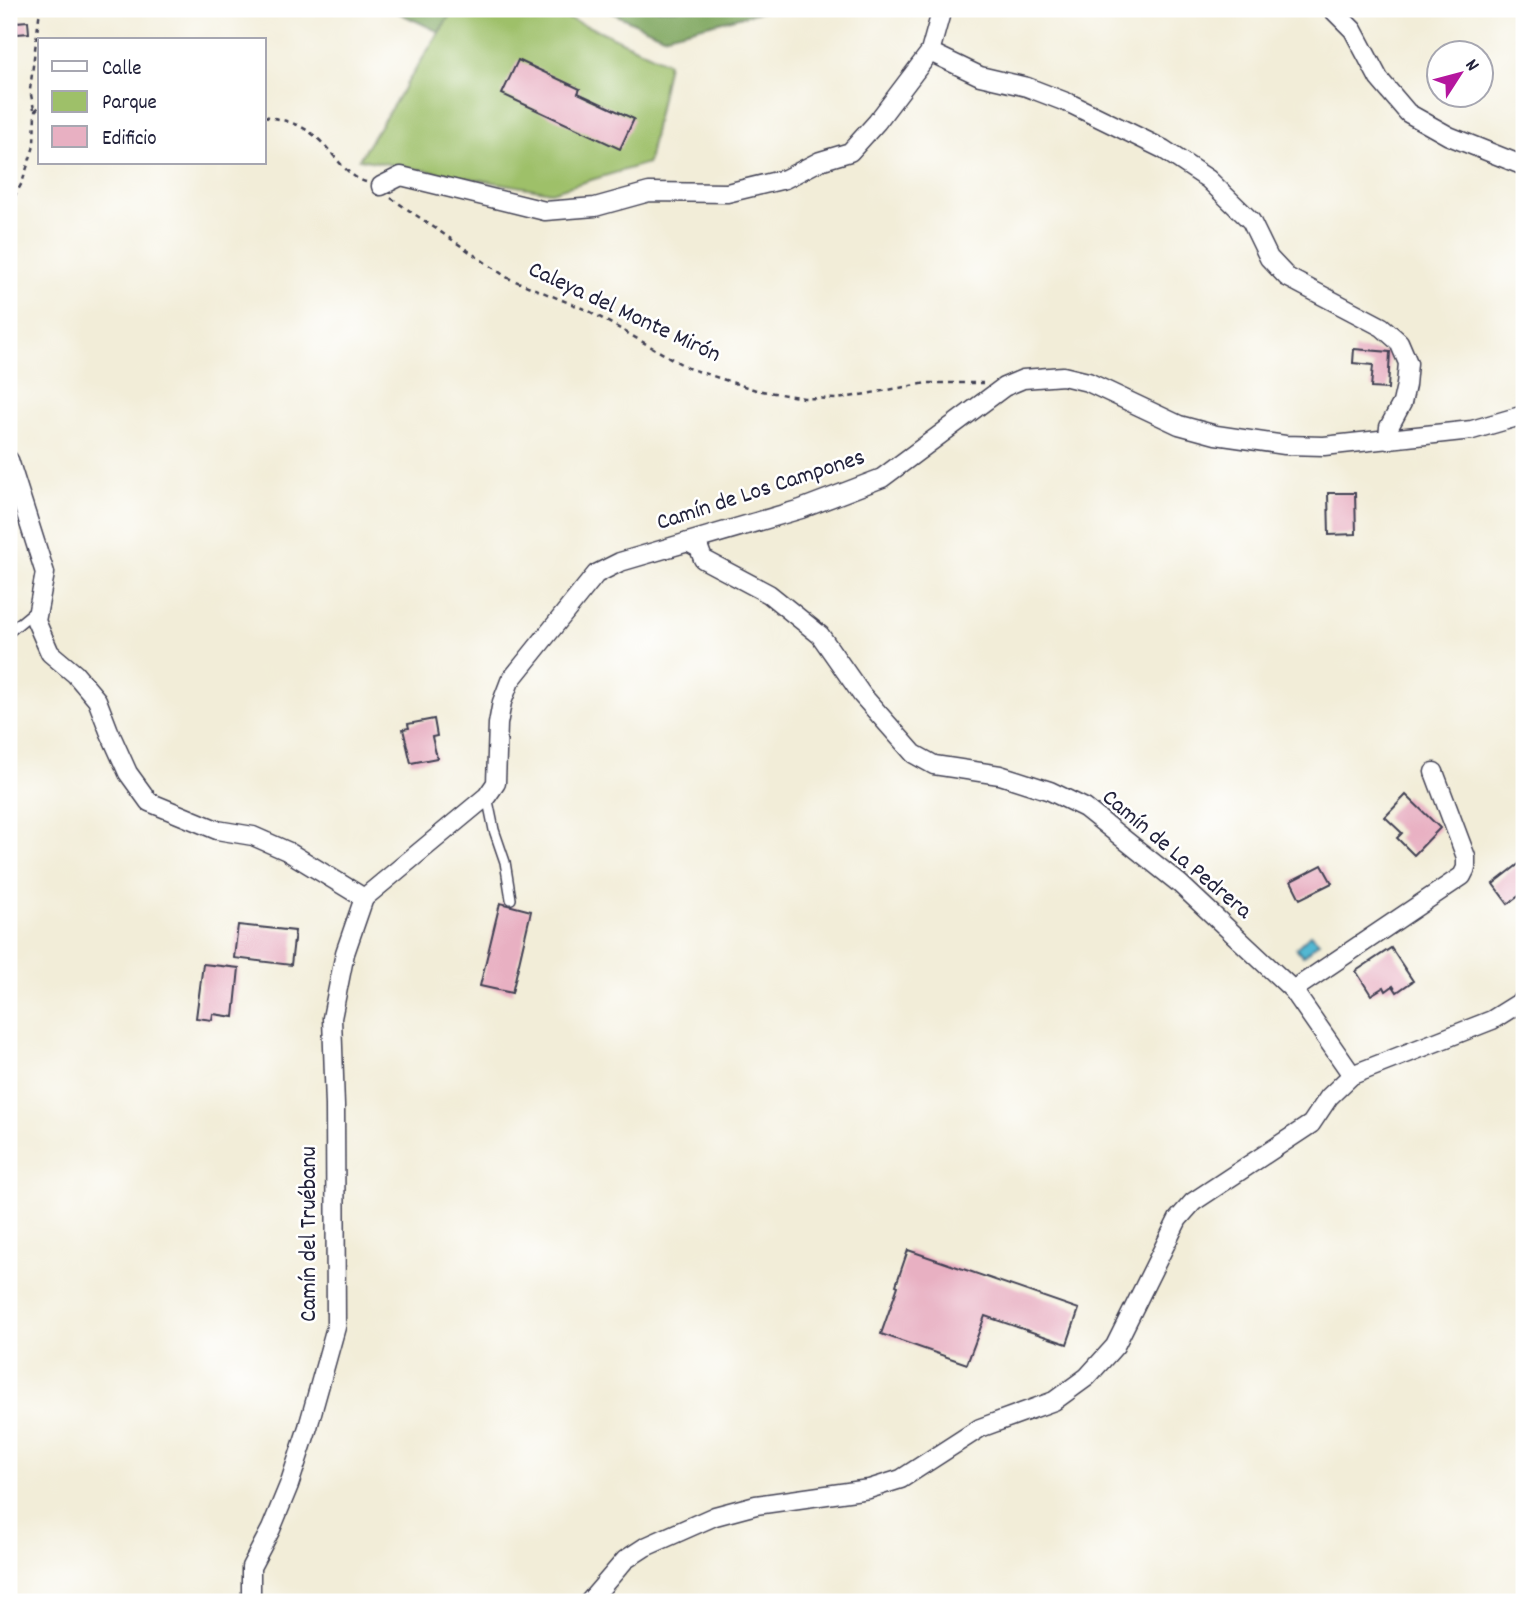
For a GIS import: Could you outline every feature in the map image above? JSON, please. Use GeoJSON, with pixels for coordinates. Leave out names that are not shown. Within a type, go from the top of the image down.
{"type":"FeatureCollection","features":[{"type":"Feature","properties":{"kind":"street"},"geometry":{"type":"LineString","coordinates":[[381,186],[401,176],[545,211],[595,207],[649,192],[727,193],[785,179],[820,161],[850,152],[877,122],[930,52],[942,9]]}},
{"type":"Feature","properties":{"kind":"street"},"geometry":{"type":"LineString","coordinates":[[1332,9],[1353,30],[1379,79],[1408,113],[1449,136],[1524,166]]}},
{"type":"Feature","properties":{"kind":"street"},"geometry":{"type":"LineString","coordinates":[[930,52],[980,76],[1027,87],[1071,104],[1163,149],[1208,179],[1251,221],[1269,258],[1287,277],[1382,327],[1399,342],[1408,363],[1402,402],[1389,427],[1388,440]]}},
{"type":"Feature","properties":{"kind":"street","name":"Camín de Los Campones"},"geometry":{"type":"LineString","coordinates":[[487,796],[496,783],[498,724],[510,681],[596,574],[620,562],[801,509],[882,478],[1004,387],[1023,379],[1063,376],[1088,382],[1179,425],[1216,435],[1285,445],[1324,446],[1472,430],[1524,415]]}},
{"type":"Feature","properties":{"kind":"street"},"geometry":{"type":"LineString","coordinates":[[9,460],[45,573],[36,621],[50,653],[75,674],[97,700],[128,773],[149,803],[217,830],[253,836],[287,851],[365,898],[487,796]]}},
{"type":"Feature","properties":{"kind":"street","name":"Camín de La Pedrera"},"geometry":{"type":"LineString","coordinates":[[688,542],[699,548],[704,559],[769,594],[820,635],[862,695],[914,754],[934,765],[1000,775],[1050,791],[1084,808],[1180,884],[1293,990],[1352,1075]]}},
{"type":"Feature","properties":{"kind":"street"},"geometry":{"type":"LineString","coordinates":[[1293,990],[1462,876],[1466,868],[1465,857],[1434,772]]}},
{"type":"Feature","properties":{"kind":"street","name":"Camín del Truébanu"},"geometry":{"type":"LineString","coordinates":[[251,1602],[251,1567],[271,1529],[289,1485],[336,1327],[332,1018],[345,953],[365,898]]}},
{"type":"Feature","properties":{"kind":"street"},"geometry":{"type":"LineString","coordinates":[[589,1602],[625,1560],[715,1516],[756,1505],[869,1489],[901,1479],[980,1428],[1054,1401],[1087,1377],[1115,1346],[1178,1219],[1194,1202],[1311,1124],[1329,1097],[1352,1075],[1492,1020],[1524,1000]]}},
{"type":"Feature","properties":{"kind":"lane"},"geometry":{"type":"LineString","coordinates":[[9,632],[39,608]]}},
{"type":"Feature","properties":{"kind":"lane"},"geometry":{"type":"LineString","coordinates":[[487,796],[494,830],[505,862],[511,899]]}},
{"type":"Feature","properties":{"kind":"path"},"geometry":{"type":"LineString","coordinates":[[9,206],[22,183],[34,146],[35,111],[30,90],[40,9]]}},
{"type":"Feature","properties":{"kind":"path"},"geometry":{"type":"LineString","coordinates":[[35,111],[38,108]]}},
{"type":"Feature","properties":{"kind":"path","name":"Caleya del Monte Mirón"},"geometry":{"type":"LineString","coordinates":[[266,116],[292,122],[316,136],[356,179],[381,186],[391,199],[508,278],[589,311],[688,368],[756,390],[804,398],[838,399],[927,383],[981,382],[1004,387]]}},
{"type":"Feature","properties":{"kind":"green space"},"geometry":{"type":"Polygon","coordinates":[[[391,9],[454,9],[439,32],[391,9]]]}},
{"type":"Feature","properties":{"kind":"green space"},"geometry":{"type":"Polygon","coordinates":[[[454,9],[542,9],[598,30],[668,63],[648,163],[551,192],[359,159],[454,9]]]}},
{"type":"Feature","properties":{"kind":"green space"},"geometry":{"type":"Polygon","coordinates":[[[604,9],[771,9],[663,36],[604,9]]]}},
{"type":"Feature","properties":{"kind":"water"},"geometry":{"type":"Polygon","coordinates":[[[1311,934],[1319,942],[1303,956],[1296,948],[1311,934]]]}},
{"type":"Feature","properties":{"kind":"building"},"geometry":{"type":"Polygon","coordinates":[[[28,21],[29,33],[17,34],[16,22],[28,21]]]}},
{"type":"Feature","properties":{"kind":"building"},"geometry":{"type":"Polygon","coordinates":[[[518,60],[580,89],[578,93],[634,119],[620,149],[502,94],[518,60]]]}},
{"type":"Feature","properties":{"kind":"building"},"geometry":{"type":"Polygon","coordinates":[[[1354,349],[1390,352],[1388,389],[1371,388],[1373,365],[1353,363],[1354,349]]]}},
{"type":"Feature","properties":{"kind":"building"},"geometry":{"type":"Polygon","coordinates":[[[1328,493],[1355,493],[1356,534],[1329,535],[1328,493]]]}},
{"type":"Feature","properties":{"kind":"building"},"geometry":{"type":"Polygon","coordinates":[[[434,719],[437,736],[432,737],[437,758],[411,763],[403,729],[409,728],[408,724],[434,719]]]}},
{"type":"Feature","properties":{"kind":"building"},"geometry":{"type":"Polygon","coordinates":[[[1406,795],[1440,828],[1414,855],[1397,838],[1402,833],[1385,817],[1406,795]]]}},
{"type":"Feature","properties":{"kind":"building"},"geometry":{"type":"Polygon","coordinates":[[[1524,860],[1524,892],[1508,904],[1493,884],[1524,860]]]}},
{"type":"Feature","properties":{"kind":"building"},"geometry":{"type":"Polygon","coordinates":[[[1322,865],[1332,883],[1300,899],[1291,881],[1322,865]]]}},
{"type":"Feature","properties":{"kind":"building"},"geometry":{"type":"Polygon","coordinates":[[[500,903],[531,911],[512,993],[480,986],[500,903]]]}},
{"type":"Feature","properties":{"kind":"building"},"geometry":{"type":"Polygon","coordinates":[[[238,925],[295,931],[291,965],[234,958],[238,925]]]}},
{"type":"Feature","properties":{"kind":"building"},"geometry":{"type":"Polygon","coordinates":[[[1391,948],[1413,981],[1397,992],[1393,986],[1386,991],[1384,987],[1371,995],[1356,971],[1391,948]]]}},
{"type":"Feature","properties":{"kind":"building"},"geometry":{"type":"Polygon","coordinates":[[[203,964],[239,968],[234,1017],[213,1014],[212,1020],[196,1018],[203,964]]]}},
{"type":"Feature","properties":{"kind":"building"},"geometry":{"type":"Polygon","coordinates":[[[908,1250],[1079,1309],[1067,1344],[985,1316],[967,1364],[881,1334],[908,1250]]]}}]}
